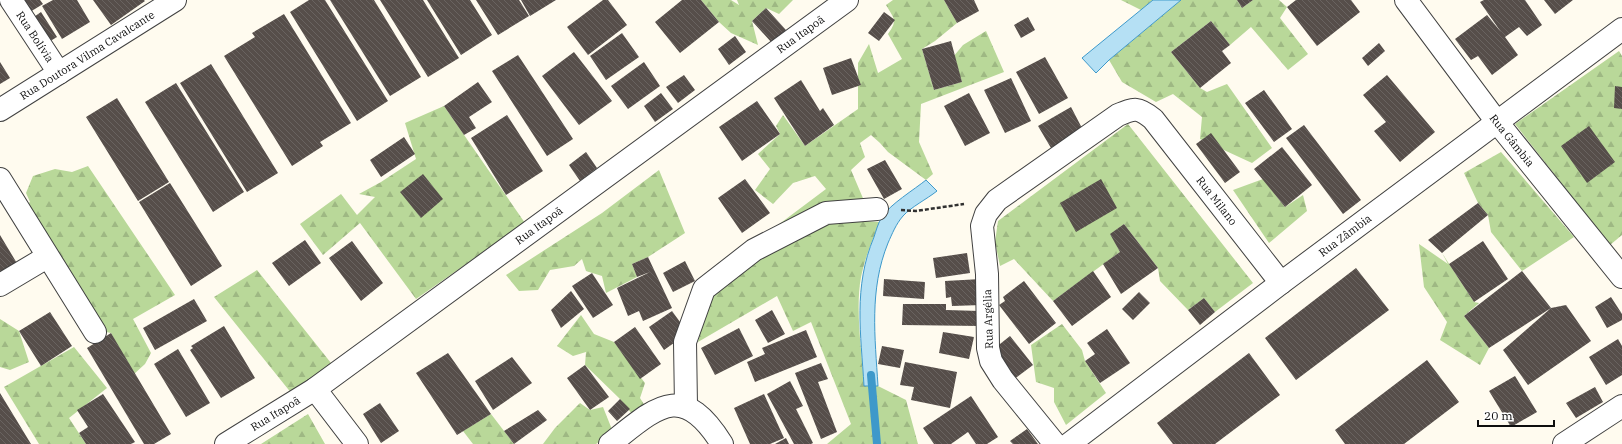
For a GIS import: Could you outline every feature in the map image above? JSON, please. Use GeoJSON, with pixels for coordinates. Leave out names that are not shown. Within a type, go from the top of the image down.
{"type":"FeatureCollection","features":[{"type":"Feature","properties":{"kind":"street","name":"Rua Bolívia"},"geometry":{"type":"LineString","coordinates":[[11,0],[59,73]]}},
{"type":"Feature","properties":{"kind":"street","name":"Rua Doutora Vilma Cavalcante"},"geometry":{"type":"LineString","coordinates":[[0,110],[175,0]]}},
{"type":"Feature","properties":{"kind":"street","name":"Rua Itapoã"},"geometry":{"type":"LineString","coordinates":[[226,444],[315,389],[847,0]]}},
{"type":"Feature","properties":{"kind":"street","name":"Rua Gâmbia"},"geometry":{"type":"LineString","coordinates":[[1406,0],[1497,122],[1622,278]]}},
{"type":"Feature","properties":{"kind":"street","name":"Rua Zâmbia"},"geometry":{"type":"LineString","coordinates":[[1069,444],[1281,283],[1622,29]]}},
{"type":"Feature","properties":{"kind":"street","name":"Rua Argélia"},"geometry":{"type":"LineString","coordinates":[[1054,444],[1003,380],[991,361],[988,348],[987,274],[982,226],[986,214],[997,200],[1118,115],[1132,109],[1142,110],[1153,119]]}},
{"type":"Feature","properties":{"kind":"street","name":"Rua Milano"},"geometry":{"type":"LineString","coordinates":[[1153,119],[1281,283]]}},
{"type":"Feature","properties":{"kind":"street"},"geometry":{"type":"LineString","coordinates":[[0,179],[47,258],[95,332]]}},
{"type":"Feature","properties":{"kind":"street"},"geometry":{"type":"LineString","coordinates":[[686,406],[685,342],[704,289],[754,250],[826,212],[877,209]]}},
{"type":"Feature","properties":{"kind":"street"},"geometry":{"type":"LineString","coordinates":[[0,285],[47,258]]}},
{"type":"Feature","properties":{"kind":"street"},"geometry":{"type":"LineString","coordinates":[[315,389],[357,444]]}},
{"type":"Feature","properties":{"kind":"street"},"geometry":{"type":"LineString","coordinates":[[610,444],[654,412],[672,404],[686,406],[699,414],[712,428],[722,444]]}},
{"type":"Feature","properties":{"kind":"street"},"geometry":{"type":"LineString","coordinates":[[1564,444],[1622,406]]}},
{"type":"Feature","properties":{"kind":"path"},"geometry":{"type":"LineString","coordinates":[[916,211],[997,200]]}},
{"type":"Feature","properties":{"kind":"green space"},"geometry":{"type":"Polygon","coordinates":[[[701,0],[731,0],[739,5],[737,0],[793,0],[779,14],[766,8],[752,21],[758,45],[731,33],[719,22],[701,0]]]}},
{"type":"Feature","properties":{"kind":"green space"},"geometry":{"type":"Polygon","coordinates":[[[893,0],[944,0],[957,23],[935,41],[922,49],[934,90],[962,82],[953,57],[963,45],[986,31],[1004,72],[921,104],[919,142],[933,174],[926,180],[888,152],[871,135],[860,143],[865,157],[851,170],[865,203],[758,240],[826,189],[815,176],[793,183],[773,204],[755,190],[770,169],[758,154],[780,134],[776,126],[783,115],[805,146],[858,109],[858,63],[869,44],[878,73],[902,59],[888,34],[893,26],[894,20],[886,5],[893,0]]]}},
{"type":"Feature","properties":{"kind":"green space"},"geometry":{"type":"Polygon","coordinates":[[[1121,0],[1153,0],[1141,10],[1121,0]]]}},
{"type":"Feature","properties":{"kind":"green space"},"geometry":{"type":"Polygon","coordinates":[[[1181,0],[1237,0],[1242,8],[1253,0],[1279,0],[1287,7],[1280,18],[1308,54],[1288,70],[1251,27],[1230,45],[1211,21],[1171,52],[1200,88],[1207,92],[1227,84],[1272,148],[1252,163],[1200,139],[1202,117],[1173,94],[1156,102],[1122,82],[1109,60],[1181,0]]]}},
{"type":"Feature","properties":{"kind":"green space"},"geometry":{"type":"Polygon","coordinates":[[[1619,51],[1622,56],[1622,235],[1610,245],[1515,124],[1619,51]]]}},
{"type":"Feature","properties":{"kind":"green space"},"geometry":{"type":"Polygon","coordinates":[[[444,106],[525,223],[416,299],[360,223],[323,255],[300,224],[341,194],[357,215],[375,197],[359,194],[381,182],[416,159],[405,123],[444,106]]]}},
{"type":"Feature","properties":{"kind":"green space"},"geometry":{"type":"Polygon","coordinates":[[[1128,124],[1253,283],[1215,312],[1204,298],[1188,310],[1160,281],[1158,268],[1124,224],[1111,234],[1120,252],[1053,301],[1014,259],[1000,266],[995,242],[998,221],[1128,124]]]}},
{"type":"Feature","properties":{"kind":"green space"},"geometry":{"type":"Polygon","coordinates":[[[1501,152],[1574,237],[1522,271],[1491,232],[1488,215],[1478,203],[1464,173],[1501,152]]]}},
{"type":"Feature","properties":{"kind":"green space"},"geometry":{"type":"Polygon","coordinates":[[[88,166],[175,295],[133,319],[151,353],[145,364],[133,375],[111,333],[101,331],[23,207],[30,202],[26,193],[33,176],[55,169],[72,172],[88,166]]]}},
{"type":"Feature","properties":{"kind":"green space"},"geometry":{"type":"Polygon","coordinates":[[[659,170],[685,233],[648,257],[632,264],[637,277],[606,293],[602,276],[586,271],[582,259],[574,266],[550,270],[538,290],[519,291],[506,275],[602,213],[659,170]]]}},
{"type":"Feature","properties":{"kind":"green space"},"geometry":{"type":"Polygon","coordinates":[[[1263,179],[1285,207],[1303,195],[1307,211],[1269,243],[1233,190],[1263,179]]]}},
{"type":"Feature","properties":{"kind":"green space"},"geometry":{"type":"Polygon","coordinates":[[[829,219],[880,222],[865,263],[859,290],[859,317],[864,386],[878,386],[906,400],[918,444],[827,444],[851,424],[811,322],[793,331],[777,296],[698,342],[710,291],[759,255],[829,219]]]}},
{"type":"Feature","properties":{"kind":"green space"},"geometry":{"type":"Polygon","coordinates":[[[1419,244],[1448,264],[1442,253],[1474,302],[1479,303],[1464,316],[1489,348],[1480,365],[1440,340],[1447,322],[1424,287],[1419,244]]]}},
{"type":"Feature","properties":{"kind":"green space"},"geometry":{"type":"Polygon","coordinates":[[[257,270],[331,363],[292,394],[214,297],[257,270]]]}},
{"type":"Feature","properties":{"kind":"green space"},"geometry":{"type":"Polygon","coordinates":[[[581,315],[594,334],[614,342],[645,383],[640,398],[647,409],[632,414],[620,399],[585,365],[586,352],[573,356],[557,346],[581,315]]]}},
{"type":"Feature","properties":{"kind":"green space"},"geometry":{"type":"Polygon","coordinates":[[[0,319],[19,331],[29,362],[10,370],[0,367],[0,319]]]}},
{"type":"Feature","properties":{"kind":"green space"},"geometry":{"type":"Polygon","coordinates":[[[1062,324],[1082,350],[1085,361],[1106,393],[1066,425],[1054,402],[1054,388],[1036,382],[1031,345],[1062,324]]]}},
{"type":"Feature","properties":{"kind":"green space"},"geometry":{"type":"Polygon","coordinates":[[[74,347],[107,388],[69,418],[86,444],[39,444],[4,387],[74,347]]]}},
{"type":"Feature","properties":{"kind":"green space"},"geometry":{"type":"Polygon","coordinates":[[[580,403],[590,410],[603,407],[613,432],[596,444],[543,444],[555,428],[580,403]]]}},
{"type":"Feature","properties":{"kind":"green space"},"geometry":{"type":"Polygon","coordinates":[[[308,414],[325,444],[261,444],[308,414]]]}},
{"type":"Feature","properties":{"kind":"green space"},"geometry":{"type":"Polygon","coordinates":[[[491,414],[514,444],[473,444],[463,431],[491,414]]]}},
{"type":"Feature","properties":{"kind":"water"},"geometry":{"type":"Polygon","coordinates":[[[1153,0],[1181,0],[1109,60],[1096,73],[1082,58],[1153,0]]]}},
{"type":"Feature","properties":{"kind":"water"},"geometry":{"type":"Polygon","coordinates":[[[926,180],[937,191],[910,209],[901,219],[891,236],[882,261],[878,278],[875,314],[878,386],[864,386],[860,311],[863,274],[867,256],[878,224],[885,212],[926,180]]]}},
{"type":"Feature","properties":{"kind":"building"},"geometry":{"type":"Polygon","coordinates":[[[22,0],[40,0],[43,4],[30,12],[22,0]]]}},
{"type":"Feature","properties":{"kind":"building"},"geometry":{"type":"Polygon","coordinates":[[[53,0],[77,0],[90,22],[62,39],[42,6],[53,0]]]}},
{"type":"Feature","properties":{"kind":"building"},"geometry":{"type":"Polygon","coordinates":[[[93,0],[144,0],[145,1],[111,25],[93,0]]]}},
{"type":"Feature","properties":{"kind":"building"},"geometry":{"type":"Polygon","coordinates":[[[309,0],[325,0],[388,101],[357,121],[290,12],[309,0]]]}},
{"type":"Feature","properties":{"kind":"building"},"geometry":{"type":"Polygon","coordinates":[[[330,0],[374,0],[421,77],[390,96],[330,0]]]}},
{"type":"Feature","properties":{"kind":"building"},"geometry":{"type":"Polygon","coordinates":[[[380,0],[423,0],[459,58],[428,77],[380,0]]]}},
{"type":"Feature","properties":{"kind":"building"},"geometry":{"type":"Polygon","coordinates":[[[427,0],[470,0],[492,35],[461,55],[427,0]]]}},
{"type":"Feature","properties":{"kind":"building"},"geometry":{"type":"Polygon","coordinates":[[[476,0],[519,0],[529,16],[498,35],[476,0]]]}},
{"type":"Feature","properties":{"kind":"building"},"geometry":{"type":"Polygon","coordinates":[[[521,0],[556,0],[530,16],[521,0]]]}},
{"type":"Feature","properties":{"kind":"building"},"geometry":{"type":"Polygon","coordinates":[[[603,0],[608,0],[627,25],[588,55],[567,27],[603,0]]]}},
{"type":"Feature","properties":{"kind":"building"},"geometry":{"type":"Polygon","coordinates":[[[682,0],[701,0],[719,22],[680,53],[655,22],[682,0]]]}},
{"type":"Feature","properties":{"kind":"building"},"geometry":{"type":"Polygon","coordinates":[[[944,0],[974,0],[979,11],[957,23],[944,0]]]}},
{"type":"Feature","properties":{"kind":"building"},"geometry":{"type":"Polygon","coordinates":[[[1237,0],[1253,0],[1242,8],[1237,0]]]}},
{"type":"Feature","properties":{"kind":"building"},"geometry":{"type":"Polygon","coordinates":[[[1296,0],[1351,0],[1360,12],[1317,46],[1287,7],[1296,0]]]}},
{"type":"Feature","properties":{"kind":"building"},"geometry":{"type":"Polygon","coordinates":[[[1484,0],[1525,0],[1542,25],[1527,36],[1519,27],[1505,37],[1518,55],[1492,75],[1478,56],[1471,60],[1455,39],[1487,15],[1501,32],[1480,2],[1484,0]]]}},
{"type":"Feature","properties":{"kind":"building"},"geometry":{"type":"Polygon","coordinates":[[[1544,0],[1573,0],[1555,14],[1544,0]]]}},
{"type":"Feature","properties":{"kind":"building"},"geometry":{"type":"Polygon","coordinates":[[[766,8],[786,30],[772,43],[752,21],[766,8]]]}},
{"type":"Feature","properties":{"kind":"building"},"geometry":{"type":"Polygon","coordinates":[[[41,12],[57,37],[47,43],[31,19],[41,12]]]}},
{"type":"Feature","properties":{"kind":"building"},"geometry":{"type":"Polygon","coordinates":[[[884,12],[895,20],[879,41],[868,33],[884,12]]]}},
{"type":"Feature","properties":{"kind":"building"},"geometry":{"type":"Polygon","coordinates":[[[284,14],[351,123],[320,142],[323,146],[292,166],[224,56],[255,37],[252,33],[284,14]]]}},
{"type":"Feature","properties":{"kind":"building"},"geometry":{"type":"Polygon","coordinates":[[[1028,17],[1035,30],[1021,38],[1014,25],[1028,17]]]}},
{"type":"Feature","properties":{"kind":"building"},"geometry":{"type":"Polygon","coordinates":[[[1211,21],[1230,45],[1222,51],[1231,63],[1200,88],[1171,52],[1211,21]]]}},
{"type":"Feature","properties":{"kind":"building"},"geometry":{"type":"Polygon","coordinates":[[[622,33],[639,57],[606,80],[590,56],[622,33]]]}},
{"type":"Feature","properties":{"kind":"building"},"geometry":{"type":"Polygon","coordinates":[[[735,36],[746,52],[729,65],[718,49],[735,36]]]}},
{"type":"Feature","properties":{"kind":"building"},"geometry":{"type":"Polygon","coordinates":[[[951,41],[962,82],[934,90],[922,49],[951,41]]]}},
{"type":"Feature","properties":{"kind":"building"},"geometry":{"type":"Polygon","coordinates":[[[1379,43],[1385,51],[1368,66],[1362,58],[1379,43]]]}},
{"type":"Feature","properties":{"kind":"building"},"geometry":{"type":"Polygon","coordinates":[[[574,52],[612,101],[579,125],[542,76],[574,52]]]}},
{"type":"Feature","properties":{"kind":"building"},"geometry":{"type":"Polygon","coordinates":[[[518,55],[573,139],[547,156],[492,71],[518,55]]]}},
{"type":"Feature","properties":{"kind":"building"},"geometry":{"type":"Polygon","coordinates":[[[1045,57],[1068,98],[1039,114],[1016,72],[1045,57]]]}},
{"type":"Feature","properties":{"kind":"building"},"geometry":{"type":"Polygon","coordinates":[[[851,58],[861,85],[832,95],[823,68],[851,58]]]}},
{"type":"Feature","properties":{"kind":"building"},"geometry":{"type":"Polygon","coordinates":[[[0,62],[10,78],[0,84],[0,62]]]}},
{"type":"Feature","properties":{"kind":"building"},"geometry":{"type":"Polygon","coordinates":[[[644,62],[660,86],[628,109],[611,86],[644,62]]]}},
{"type":"Feature","properties":{"kind":"building"},"geometry":{"type":"Polygon","coordinates":[[[211,64],[278,173],[247,192],[180,83],[211,64]]]}},
{"type":"Feature","properties":{"kind":"building"},"geometry":{"type":"Polygon","coordinates":[[[684,75],[695,90],[678,103],[666,87],[684,75]]]}},
{"type":"Feature","properties":{"kind":"building"},"geometry":{"type":"Polygon","coordinates":[[[1387,75],[1435,132],[1400,162],[1374,131],[1386,122],[1363,95],[1387,75]]]}},
{"type":"Feature","properties":{"kind":"building"},"geometry":{"type":"Polygon","coordinates":[[[1011,78],[1031,121],[1005,133],[984,90],[1011,78]]]}},
{"type":"Feature","properties":{"kind":"building"},"geometry":{"type":"Polygon","coordinates":[[[801,80],[820,111],[823,108],[834,125],[805,146],[774,98],[801,80]]]}},
{"type":"Feature","properties":{"kind":"building"},"geometry":{"type":"Polygon","coordinates":[[[478,82],[492,102],[469,117],[476,128],[464,135],[444,106],[478,82]]]}},
{"type":"Feature","properties":{"kind":"building"},"geometry":{"type":"Polygon","coordinates":[[[176,83],[244,192],[213,212],[145,102],[176,83]]]}},
{"type":"Feature","properties":{"kind":"building"},"geometry":{"type":"Polygon","coordinates":[[[1615,86],[1622,87],[1622,109],[1614,108],[1615,86]]]}},
{"type":"Feature","properties":{"kind":"building"},"geometry":{"type":"Polygon","coordinates":[[[1264,90],[1292,129],[1274,142],[1245,103],[1264,90]]]}},
{"type":"Feature","properties":{"kind":"building"},"geometry":{"type":"Polygon","coordinates":[[[661,93],[673,109],[655,122],[644,106],[661,93]]]}},
{"type":"Feature","properties":{"kind":"building"},"geometry":{"type":"Polygon","coordinates":[[[969,93],[990,133],[965,146],[944,106],[969,93]]]}},
{"type":"Feature","properties":{"kind":"building"},"geometry":{"type":"Polygon","coordinates":[[[117,98],[169,182],[138,201],[86,117],[117,98]]]}},
{"type":"Feature","properties":{"kind":"building"},"geometry":{"type":"Polygon","coordinates":[[[757,101],[780,134],[742,161],[719,127],[757,101]]]}},
{"type":"Feature","properties":{"kind":"building"},"geometry":{"type":"Polygon","coordinates":[[[1071,107],[1083,130],[1051,148],[1038,126],[1071,107]]]}},
{"type":"Feature","properties":{"kind":"building"},"geometry":{"type":"Polygon","coordinates":[[[507,115],[543,171],[506,195],[471,138],[507,115]]]}},
{"type":"Feature","properties":{"kind":"building"},"geometry":{"type":"Polygon","coordinates":[[[1304,125],[1361,200],[1343,214],[1286,138],[1304,125]]]}},
{"type":"Feature","properties":{"kind":"building"},"geometry":{"type":"Polygon","coordinates":[[[1589,126],[1615,162],[1587,183],[1561,146],[1589,126]]]}},
{"type":"Feature","properties":{"kind":"building"},"geometry":{"type":"Polygon","coordinates":[[[1211,133],[1240,172],[1225,183],[1196,144],[1211,133]]]}},
{"type":"Feature","properties":{"kind":"building"},"geometry":{"type":"Polygon","coordinates":[[[404,137],[415,154],[381,177],[370,160],[404,137]]]}},
{"type":"Feature","properties":{"kind":"building"},"geometry":{"type":"Polygon","coordinates":[[[1282,147],[1312,185],[1285,207],[1254,169],[1282,147]]]}},
{"type":"Feature","properties":{"kind":"building"},"geometry":{"type":"Polygon","coordinates":[[[586,152],[597,168],[580,181],[569,165],[586,152]]]}},
{"type":"Feature","properties":{"kind":"building"},"geometry":{"type":"Polygon","coordinates":[[[885,160],[902,189],[884,199],[867,169],[885,160]]]}},
{"type":"Feature","properties":{"kind":"building"},"geometry":{"type":"Polygon","coordinates":[[[423,174],[443,199],[421,218],[400,192],[423,174]]]}},
{"type":"Feature","properties":{"kind":"building"},"geometry":{"type":"Polygon","coordinates":[[[745,179],[770,213],[742,233],[718,198],[745,179]]]}},
{"type":"Feature","properties":{"kind":"building"},"geometry":{"type":"Polygon","coordinates":[[[1101,179],[1117,208],[1076,232],[1060,203],[1101,179]]]}},
{"type":"Feature","properties":{"kind":"building"},"geometry":{"type":"Polygon","coordinates":[[[170,183],[222,266],[191,286],[139,202],[170,183]]]}},
{"type":"Feature","properties":{"kind":"building"},"geometry":{"type":"Polygon","coordinates":[[[1478,203],[1488,215],[1442,253],[1428,240],[1478,203]]]}},
{"type":"Feature","properties":{"kind":"building"},"geometry":{"type":"Polygon","coordinates":[[[1124,224],[1158,268],[1121,294],[1103,264],[1120,252],[1110,234],[1124,224]]]}},
{"type":"Feature","properties":{"kind":"building"},"geometry":{"type":"Polygon","coordinates":[[[0,235],[18,265],[0,276],[0,235]]]}},
{"type":"Feature","properties":{"kind":"building"},"geometry":{"type":"Polygon","coordinates":[[[305,240],[321,263],[289,286],[272,263],[305,240]]]}},
{"type":"Feature","properties":{"kind":"building"},"geometry":{"type":"Polygon","coordinates":[[[352,241],[383,283],[361,301],[329,258],[352,241]]]}},
{"type":"Feature","properties":{"kind":"building"},"geometry":{"type":"Polygon","coordinates":[[[1483,241],[1508,279],[1474,302],[1449,264],[1483,241]]]}},
{"type":"Feature","properties":{"kind":"building"},"geometry":{"type":"Polygon","coordinates":[[[967,253],[970,273],[936,278],[933,258],[967,253]]]}},
{"type":"Feature","properties":{"kind":"building"},"geometry":{"type":"Polygon","coordinates":[[[648,257],[672,308],[643,321],[639,311],[628,316],[617,288],[650,272],[637,277],[632,264],[648,257]]]}},
{"type":"Feature","properties":{"kind":"building"},"geometry":{"type":"Polygon","coordinates":[[[685,261],[695,281],[673,292],[663,273],[685,261]]]}},
{"type":"Feature","properties":{"kind":"building"},"geometry":{"type":"Polygon","coordinates":[[[1356,268],[1389,310],[1296,380],[1265,338],[1356,268]]]}},
{"type":"Feature","properties":{"kind":"building"},"geometry":{"type":"Polygon","coordinates":[[[1093,271],[1111,297],[1072,326],[1053,301],[1093,271]]]}},
{"type":"Feature","properties":{"kind":"building"},"geometry":{"type":"Polygon","coordinates":[[[1522,271],[1551,308],[1489,348],[1464,316],[1522,271]]]}},
{"type":"Feature","properties":{"kind":"building"},"geometry":{"type":"Polygon","coordinates":[[[592,273],[613,305],[593,318],[572,286],[592,273]]]}},
{"type":"Feature","properties":{"kind":"building"},"geometry":{"type":"Polygon","coordinates":[[[884,279],[925,282],[924,299],[883,296],[884,279]]]}},
{"type":"Feature","properties":{"kind":"building"},"geometry":{"type":"Polygon","coordinates":[[[981,279],[982,305],[952,306],[951,297],[946,298],[945,281],[981,279]]]}},
{"type":"Feature","properties":{"kind":"building"},"geometry":{"type":"Polygon","coordinates":[[[1024,281],[1056,323],[1029,344],[999,305],[1005,301],[1003,297],[1024,281]]]}},
{"type":"Feature","properties":{"kind":"building"},"geometry":{"type":"Polygon","coordinates":[[[571,291],[584,309],[561,328],[551,310],[571,291]]]}},
{"type":"Feature","properties":{"kind":"building"},"geometry":{"type":"Polygon","coordinates":[[[1139,292],[1150,303],[1133,320],[1122,309],[1139,292]]]}},
{"type":"Feature","properties":{"kind":"building"},"geometry":{"type":"Polygon","coordinates":[[[1611,297],[1622,314],[1622,320],[1607,328],[1595,307],[1611,297]]]}},
{"type":"Feature","properties":{"kind":"building"},"geometry":{"type":"Polygon","coordinates":[[[1204,298],[1215,312],[1200,325],[1188,310],[1204,298]]]}},
{"type":"Feature","properties":{"kind":"building"},"geometry":{"type":"Polygon","coordinates":[[[194,299],[207,321],[155,350],[143,328],[194,299]]]}},
{"type":"Feature","properties":{"kind":"building"},"geometry":{"type":"Polygon","coordinates":[[[903,304],[946,304],[946,310],[980,311],[980,326],[902,325],[903,304]]]}},
{"type":"Feature","properties":{"kind":"building"},"geometry":{"type":"Polygon","coordinates":[[[1566,305],[1591,341],[1528,385],[1503,350],[1551,308],[1566,305]]]}},
{"type":"Feature","properties":{"kind":"building"},"geometry":{"type":"Polygon","coordinates":[[[772,310],[785,334],[768,343],[755,320],[772,310]]]}},
{"type":"Feature","properties":{"kind":"building"},"geometry":{"type":"Polygon","coordinates":[[[672,311],[688,333],[664,350],[649,327],[672,311]]]}},
{"type":"Feature","properties":{"kind":"building"},"geometry":{"type":"Polygon","coordinates":[[[50,312],[72,346],[41,366],[19,331],[50,312]]]}},
{"type":"Feature","properties":{"kind":"building"},"geometry":{"type":"Polygon","coordinates":[[[224,326],[255,378],[221,398],[190,350],[193,348],[191,346],[224,326]]]}},
{"type":"Feature","properties":{"kind":"building"},"geometry":{"type":"Polygon","coordinates":[[[635,327],[661,364],[640,379],[614,342],[635,327]]]}},
{"type":"Feature","properties":{"kind":"building"},"geometry":{"type":"Polygon","coordinates":[[[739,328],[753,356],[715,375],[701,348],[739,328]]]}},
{"type":"Feature","properties":{"kind":"building"},"geometry":{"type":"Polygon","coordinates":[[[1107,329],[1130,363],[1100,383],[1085,361],[1095,354],[1087,343],[1107,329]]]}},
{"type":"Feature","properties":{"kind":"building"},"geometry":{"type":"Polygon","coordinates":[[[806,330],[817,357],[755,382],[747,362],[765,354],[762,348],[806,330]]]}},
{"type":"Feature","properties":{"kind":"building"},"geometry":{"type":"Polygon","coordinates":[[[943,332],[974,337],[969,359],[939,353],[943,332]]]}},
{"type":"Feature","properties":{"kind":"building"},"geometry":{"type":"Polygon","coordinates":[[[111,333],[171,434],[154,444],[144,444],[87,348],[111,333]]]}},
{"type":"Feature","properties":{"kind":"building"},"geometry":{"type":"Polygon","coordinates":[[[1010,336],[1033,365],[1013,380],[990,352],[1010,336]]]}},
{"type":"Feature","properties":{"kind":"building"},"geometry":{"type":"Polygon","coordinates":[[[1618,339],[1622,346],[1622,375],[1606,385],[1589,357],[1618,339]]]}},
{"type":"Feature","properties":{"kind":"building"},"geometry":{"type":"Polygon","coordinates":[[[882,346],[904,350],[900,368],[878,364],[882,346]]]}},
{"type":"Feature","properties":{"kind":"building"},"geometry":{"type":"Polygon","coordinates":[[[178,349],[210,403],[186,417],[154,364],[178,349]]]}},
{"type":"Feature","properties":{"kind":"building"},"geometry":{"type":"Polygon","coordinates":[[[448,353],[491,414],[457,435],[416,373],[448,353]]]}},
{"type":"Feature","properties":{"kind":"building"},"geometry":{"type":"Polygon","coordinates":[[[1249,353],[1280,395],[1215,444],[1173,444],[1157,423],[1249,353]]]}},
{"type":"Feature","properties":{"kind":"building"},"geometry":{"type":"Polygon","coordinates":[[[512,357],[532,383],[493,410],[475,381],[512,357]]]}},
{"type":"Feature","properties":{"kind":"building"},"geometry":{"type":"Polygon","coordinates":[[[1427,360],[1459,402],[1404,444],[1345,444],[1335,430],[1427,360]]]}},
{"type":"Feature","properties":{"kind":"building"},"geometry":{"type":"Polygon","coordinates":[[[905,362],[957,372],[950,408],[911,400],[914,387],[900,385],[905,362]]]}},
{"type":"Feature","properties":{"kind":"building"},"geometry":{"type":"Polygon","coordinates":[[[821,363],[828,379],[818,382],[837,432],[821,439],[795,373],[821,363]]]}},
{"type":"Feature","properties":{"kind":"building"},"geometry":{"type":"Polygon","coordinates":[[[585,365],[609,397],[590,410],[567,378],[585,365]]]}},
{"type":"Feature","properties":{"kind":"building"},"geometry":{"type":"Polygon","coordinates":[[[1515,376],[1537,412],[1511,427],[1489,391],[1515,376]]]}},
{"type":"Feature","properties":{"kind":"building"},"geometry":{"type":"Polygon","coordinates":[[[790,381],[803,406],[796,409],[813,443],[811,444],[794,444],[767,394],[790,381]]]}},
{"type":"Feature","properties":{"kind":"building"},"geometry":{"type":"Polygon","coordinates":[[[1595,387],[1603,402],[1576,418],[1566,403],[1595,387]]]}},
{"type":"Feature","properties":{"kind":"building"},"geometry":{"type":"Polygon","coordinates":[[[0,393],[31,444],[0,444],[0,393]]]}},
{"type":"Feature","properties":{"kind":"building"},"geometry":{"type":"Polygon","coordinates":[[[103,394],[135,442],[131,444],[86,444],[79,433],[88,427],[77,410],[103,394]]]}},
{"type":"Feature","properties":{"kind":"building"},"geometry":{"type":"Polygon","coordinates":[[[764,394],[784,438],[770,444],[750,444],[734,408],[764,394]]]}},
{"type":"Feature","properties":{"kind":"building"},"geometry":{"type":"Polygon","coordinates":[[[971,396],[998,437],[987,444],[976,444],[968,432],[951,444],[934,444],[923,428],[971,396]]]}},
{"type":"Feature","properties":{"kind":"building"},"geometry":{"type":"Polygon","coordinates":[[[620,399],[630,409],[617,421],[608,411],[620,399]]]}},
{"type":"Feature","properties":{"kind":"building"},"geometry":{"type":"Polygon","coordinates":[[[380,403],[399,431],[381,443],[363,414],[380,403]]]}},
{"type":"Feature","properties":{"kind":"building"},"geometry":{"type":"Polygon","coordinates":[[[538,410],[547,420],[514,444],[504,431],[538,410]]]}},
{"type":"Feature","properties":{"kind":"building"},"geometry":{"type":"Polygon","coordinates":[[[1027,429],[1038,444],[1013,444],[1010,441],[1027,429]]]}},
{"type":"Feature","properties":{"kind":"building"},"geometry":{"type":"Polygon","coordinates":[[[786,438],[789,444],[775,444],[786,438]]]}},
{"type":"Feature","properties":{"kind":"waterway"},"geometry":{"type":"LineString","coordinates":[[871,375],[877,444]]}}]}
